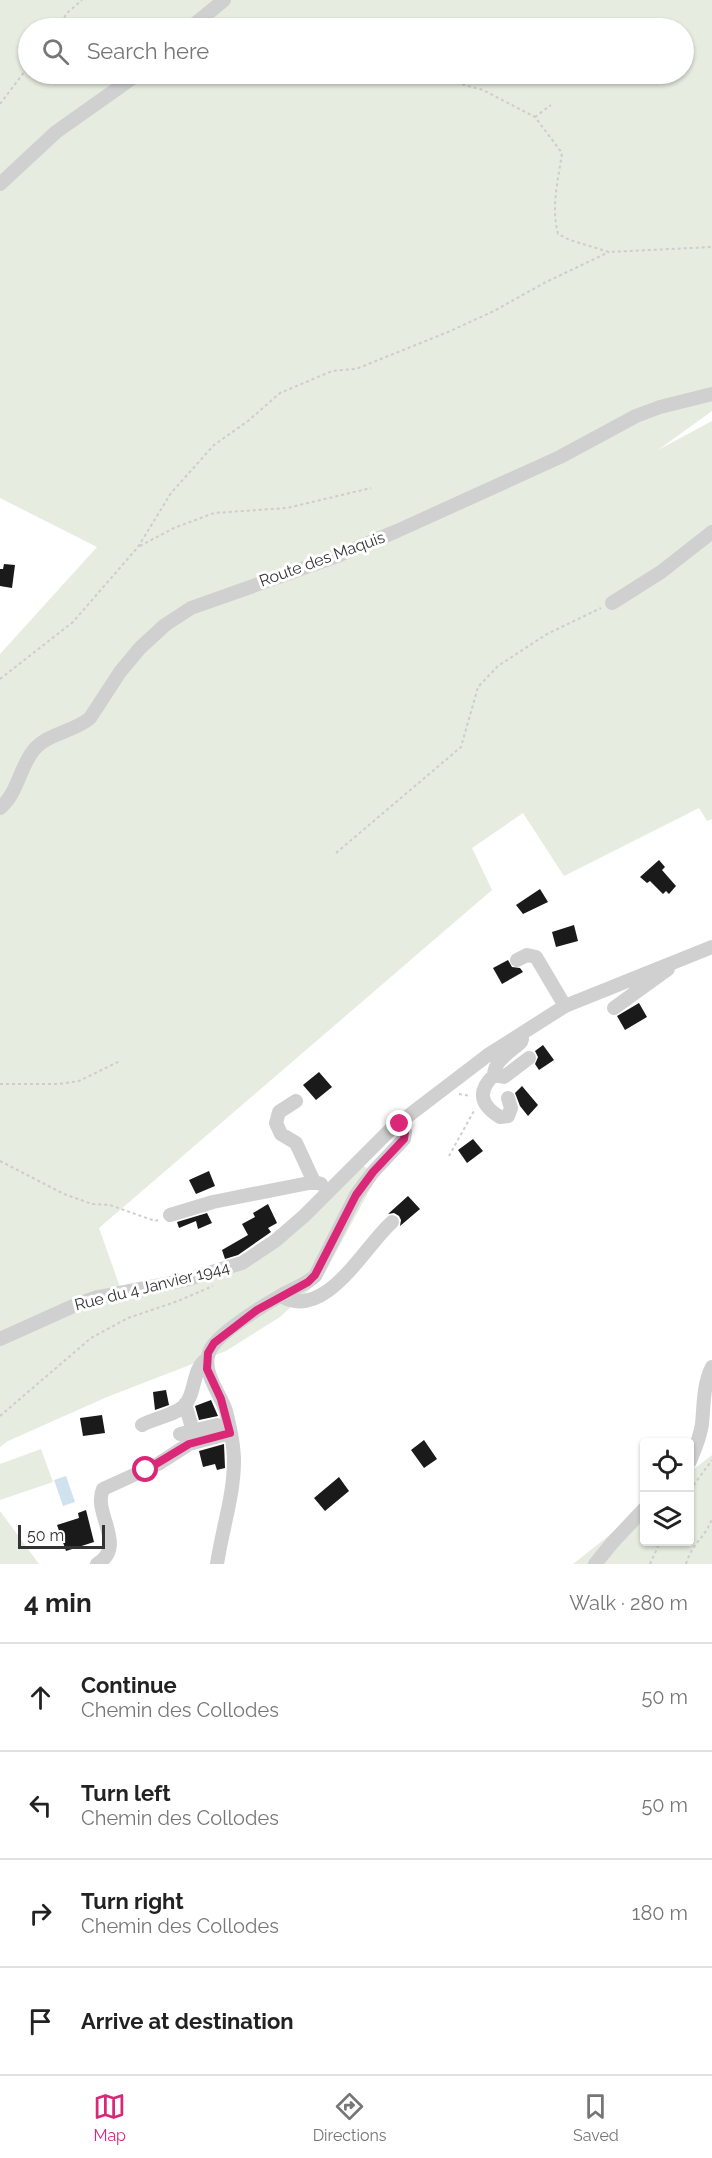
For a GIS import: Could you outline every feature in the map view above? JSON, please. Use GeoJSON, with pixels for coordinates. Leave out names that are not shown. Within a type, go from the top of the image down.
{"type":"FeatureCollection","features":[{"type":"Feature","properties":{"kind":"street"},"geometry":{"type":"LineString","coordinates":[[202,18],[224,0]]}},
{"type":"Feature","properties":{"kind":"street"},"geometry":{"type":"LineString","coordinates":[[0,184],[56,132],[124,84]]}},
{"type":"Feature","properties":{"kind":"street","name":"Route des Maquis"},"geometry":{"type":"LineString","coordinates":[[0,808],[10,800],[33,751],[44,742],[84,724],[120,672],[140,648],[165,626],[191,608],[332,558],[397,531],[550,461],[644,413],[712,394]]}},
{"type":"Feature","properties":{"kind":"street"},"geometry":{"type":"LineString","coordinates":[[612,603],[661,572],[712,532]]}},
{"type":"Feature","properties":{"kind":"street","name":"Rue du 4 Janvier 1944"},"geometry":{"type":"LineString","coordinates":[[0,1339],[89,1300],[185,1280],[242,1263],[275,1242],[384,1136],[488,1054],[519,1033],[565,1006],[712,947]]}},
{"type":"Feature","properties":{"kind":"street"},"geometry":{"type":"LineString","coordinates":[[517,960],[530,955],[538,959],[565,1006]]}},
{"type":"Feature","properties":{"kind":"street"},"geometry":{"type":"LineString","coordinates":[[614,1008],[662,974],[672,963]]}},
{"type":"Feature","properties":{"kind":"street"},"geometry":{"type":"LineString","coordinates":[[508,1098],[512,1108],[508,1116],[500,1117],[489,1109],[483,1092],[486,1083],[494,1075],[493,1071],[497,1064],[522,1040],[519,1033]]}},
{"type":"Feature","properties":{"kind":"street"},"geometry":{"type":"LineString","coordinates":[[494,1075],[504,1077],[529,1059]]}},
{"type":"Feature","properties":{"kind":"street"},"geometry":{"type":"LineString","coordinates":[[296,1101],[279,1112],[276,1123],[281,1134],[296,1143],[315,1182]]}},
{"type":"Feature","properties":{"kind":"street"},"geometry":{"type":"LineString","coordinates":[[217,1564],[234,1475],[234,1451],[223,1405],[207,1369],[207,1359],[214,1343],[257,1310],[308,1282],[318,1272],[340,1223],[356,1195],[373,1172],[404,1139],[405,1132],[400,1124]]}},
{"type":"Feature","properties":{"kind":"street"},"geometry":{"type":"LineString","coordinates":[[170,1215],[213,1202],[315,1182],[333,1188]]}},
{"type":"Feature","properties":{"kind":"street"},"geometry":{"type":"LineString","coordinates":[[281,1296],[296,1302],[326,1293],[349,1272],[392,1222]]}},
{"type":"Feature","properties":{"kind":"street"},"geometry":{"type":"LineString","coordinates":[[207,1359],[201,1364],[186,1404],[187,1432],[218,1425]]}},
{"type":"Feature","properties":{"kind":"street"},"geometry":{"type":"LineString","coordinates":[[694,1452],[702,1425],[705,1389],[712,1367]]}},
{"type":"Feature","properties":{"kind":"street"},"geometry":{"type":"LineString","coordinates":[[142,1425],[178,1411],[186,1404]]}},
{"type":"Feature","properties":{"kind":"street"},"geometry":{"type":"LineString","coordinates":[[97,1564],[107,1555],[110,1542],[101,1504],[103,1489],[158,1464],[189,1444],[230,1433]]}},
{"type":"Feature","properties":{"kind":"street"},"geometry":{"type":"LineString","coordinates":[[596,1564],[640,1514]]}},
{"type":"Feature","properties":{"kind":"path"},"geometry":{"type":"LineString","coordinates":[[64,18],[82,0]]}},
{"type":"Feature","properties":{"kind":"path"},"geometry":{"type":"LineString","coordinates":[[0,104],[18,80]]}},
{"type":"Feature","properties":{"kind":"path"},"geometry":{"type":"LineString","coordinates":[[460,84],[483,90],[535,117],[562,153],[555,195],[554,217],[558,234],[609,252],[712,247]]}},
{"type":"Feature","properties":{"kind":"path"},"geometry":{"type":"LineString","coordinates":[[535,117],[551,105]]}},
{"type":"Feature","properties":{"kind":"path"},"geometry":{"type":"LineString","coordinates":[[0,679],[73,622],[138,547],[171,493],[214,445],[248,421],[280,393],[332,371],[356,369],[448,332],[609,252]]}},
{"type":"Feature","properties":{"kind":"path"},"geometry":{"type":"LineString","coordinates":[[138,547],[174,528],[214,513],[287,508],[371,488]]}},
{"type":"Feature","properties":{"kind":"path"},"geometry":{"type":"LineString","coordinates":[[336,853],[461,747],[478,687],[498,666],[548,634],[612,603]]}},
{"type":"Feature","properties":{"kind":"path"},"geometry":{"type":"LineString","coordinates":[[0,1084],[59,1084],[79,1081],[120,1061]]}},
{"type":"Feature","properties":{"kind":"path"},"geometry":{"type":"LineString","coordinates":[[449,1156],[474,1113],[475,1101],[468,1094],[453,1096]]}},
{"type":"Feature","properties":{"kind":"path"},"geometry":{"type":"LineString","coordinates":[[0,1161],[36,1181],[92,1204],[110,1205],[155,1221],[170,1215]]}},
{"type":"Feature","properties":{"kind":"path"},"geometry":{"type":"LineString","coordinates":[[0,1416],[72,1353],[103,1331],[128,1318],[178,1301],[220,1283]]}},
{"type":"Feature","properties":{"kind":"path"},"geometry":{"type":"LineString","coordinates":[[694,1485],[712,1460]]}},
{"type":"Feature","properties":{"kind":"path"},"geometry":{"type":"LineString","coordinates":[[686,1564],[692,1546],[703,1537],[712,1520]]}},
{"type":"Feature","properties":{"kind":"path"},"geometry":{"type":"LineString","coordinates":[[650,1564],[658,1546]]}},
{"type":"Feature","properties":{"kind":"shaded area"},"geometry":{"type":"Polygon","coordinates":[[[0,0],[712,0],[712,411],[658,450],[712,421],[712,819],[707,821],[699,808],[564,876],[523,813],[472,848],[492,890],[99,1228],[120,1287],[210,1269],[246,1259],[362,1164],[376,1178],[322,1278],[280,1317],[226,1351],[107,1397],[8,1441],[0,1447],[0,654],[97,547],[0,498],[0,0]]]}},
{"type":"Feature","properties":{"kind":"shaded area"},"geometry":{"type":"Polygon","coordinates":[[[41,1449],[53,1482],[0,1500],[0,1464],[41,1449]]]}},
{"type":"Feature","properties":{"kind":"shaded area"},"geometry":{"type":"Polygon","coordinates":[[[712,1455],[712,1564],[573,1564],[640,1511],[640,1546],[694,1546],[694,1469],[712,1455]]]}},
{"type":"Feature","properties":{"kind":"shaded area"},"geometry":{"type":"Polygon","coordinates":[[[0,1511],[39,1564],[0,1564],[0,1511]]]}},
{"type":"Feature","properties":{"kind":"water"},"geometry":{"type":"Polygon","coordinates":[[[66,1476],[75,1502],[63,1506],[54,1480],[66,1476]]]}},
{"type":"Feature","properties":{"kind":"building"},"geometry":{"type":"Polygon","coordinates":[[[4,564],[15,565],[12,588],[0,586],[0,569],[3,569],[4,564]]]}},
{"type":"Feature","properties":{"kind":"building"},"geometry":{"type":"Polygon","coordinates":[[[659,860],[665,867],[662,870],[676,886],[669,894],[666,891],[663,894],[650,881],[647,883],[640,877],[659,860]]]}},
{"type":"Feature","properties":{"kind":"building"},"geometry":{"type":"Polygon","coordinates":[[[540,889],[548,902],[523,914],[516,905],[540,889]]]}},
{"type":"Feature","properties":{"kind":"building"},"geometry":{"type":"Polygon","coordinates":[[[574,925],[578,941],[556,947],[552,932],[574,925]]]}},
{"type":"Feature","properties":{"kind":"building"},"geometry":{"type":"Polygon","coordinates":[[[508,960],[512,967],[520,968],[523,972],[502,984],[493,968],[508,960]]]}},
{"type":"Feature","properties":{"kind":"building"},"geometry":{"type":"Polygon","coordinates":[[[639,1003],[647,1017],[625,1030],[617,1016],[639,1003]]]}},
{"type":"Feature","properties":{"kind":"building"},"geometry":{"type":"Polygon","coordinates":[[[543,1045],[554,1060],[539,1070],[535,1064],[538,1057],[535,1051],[543,1045]]]}},
{"type":"Feature","properties":{"kind":"building"},"geometry":{"type":"Polygon","coordinates":[[[319,1072],[332,1087],[316,1100],[303,1085],[319,1072]]]}},
{"type":"Feature","properties":{"kind":"building"},"geometry":{"type":"Polygon","coordinates":[[[522,1086],[538,1105],[528,1116],[520,1106],[515,1093],[522,1086]]]}},
{"type":"Feature","properties":{"kind":"building"},"geometry":{"type":"Polygon","coordinates":[[[473,1139],[483,1151],[467,1163],[458,1150],[473,1139]]]}},
{"type":"Feature","properties":{"kind":"building"},"geometry":{"type":"Polygon","coordinates":[[[209,1171],[215,1186],[196,1194],[189,1180],[209,1171]]]}},
{"type":"Feature","properties":{"kind":"building"},"geometry":{"type":"Polygon","coordinates":[[[408,1196],[420,1209],[400,1226],[399,1216],[394,1213],[388,1214],[408,1196]]]}},
{"type":"Feature","properties":{"kind":"building"},"geometry":{"type":"Polygon","coordinates":[[[268,1204],[277,1223],[268,1228],[271,1232],[238,1255],[225,1259],[222,1250],[248,1235],[242,1224],[255,1217],[253,1213],[268,1204]]]}},
{"type":"Feature","properties":{"kind":"building"},"geometry":{"type":"Polygon","coordinates":[[[207,1213],[212,1223],[198,1229],[196,1221],[179,1228],[177,1222],[207,1213]]]}},
{"type":"Feature","properties":{"kind":"building"},"geometry":{"type":"Polygon","coordinates":[[[166,1390],[169,1405],[155,1410],[153,1392],[166,1390]]]}},
{"type":"Feature","properties":{"kind":"building"},"geometry":{"type":"Polygon","coordinates":[[[211,1400],[218,1416],[199,1420],[195,1406],[211,1400]]]}},
{"type":"Feature","properties":{"kind":"building"},"geometry":{"type":"Polygon","coordinates":[[[102,1415],[105,1433],[83,1436],[80,1418],[102,1415]]]}},
{"type":"Feature","properties":{"kind":"building"},"geometry":{"type":"Polygon","coordinates":[[[424,1440],[437,1459],[424,1468],[411,1450],[424,1440]]]}},
{"type":"Feature","properties":{"kind":"building"},"geometry":{"type":"Polygon","coordinates":[[[224,1444],[225,1468],[217,1470],[215,1464],[203,1467],[199,1451],[224,1444]]]}},
{"type":"Feature","properties":{"kind":"building"},"geometry":{"type":"Polygon","coordinates":[[[339,1477],[349,1491],[325,1511],[314,1498],[339,1477]]]}},
{"type":"Feature","properties":{"kind":"building"},"geometry":{"type":"Polygon","coordinates":[[[86,1510],[94,1542],[66,1551],[57,1525],[79,1518],[78,1513],[86,1510]]]}},
{"type":"Feature","properties":{"kind":"route"},"geometry":{"type":"LineString","coordinates":[[146,1470],[184,1446],[230,1433],[221,1399],[207,1369],[208,1353],[214,1343],[257,1310],[308,1282],[318,1272],[340,1223],[356,1195],[373,1172],[404,1139],[405,1132],[400,1124]]}}]}
